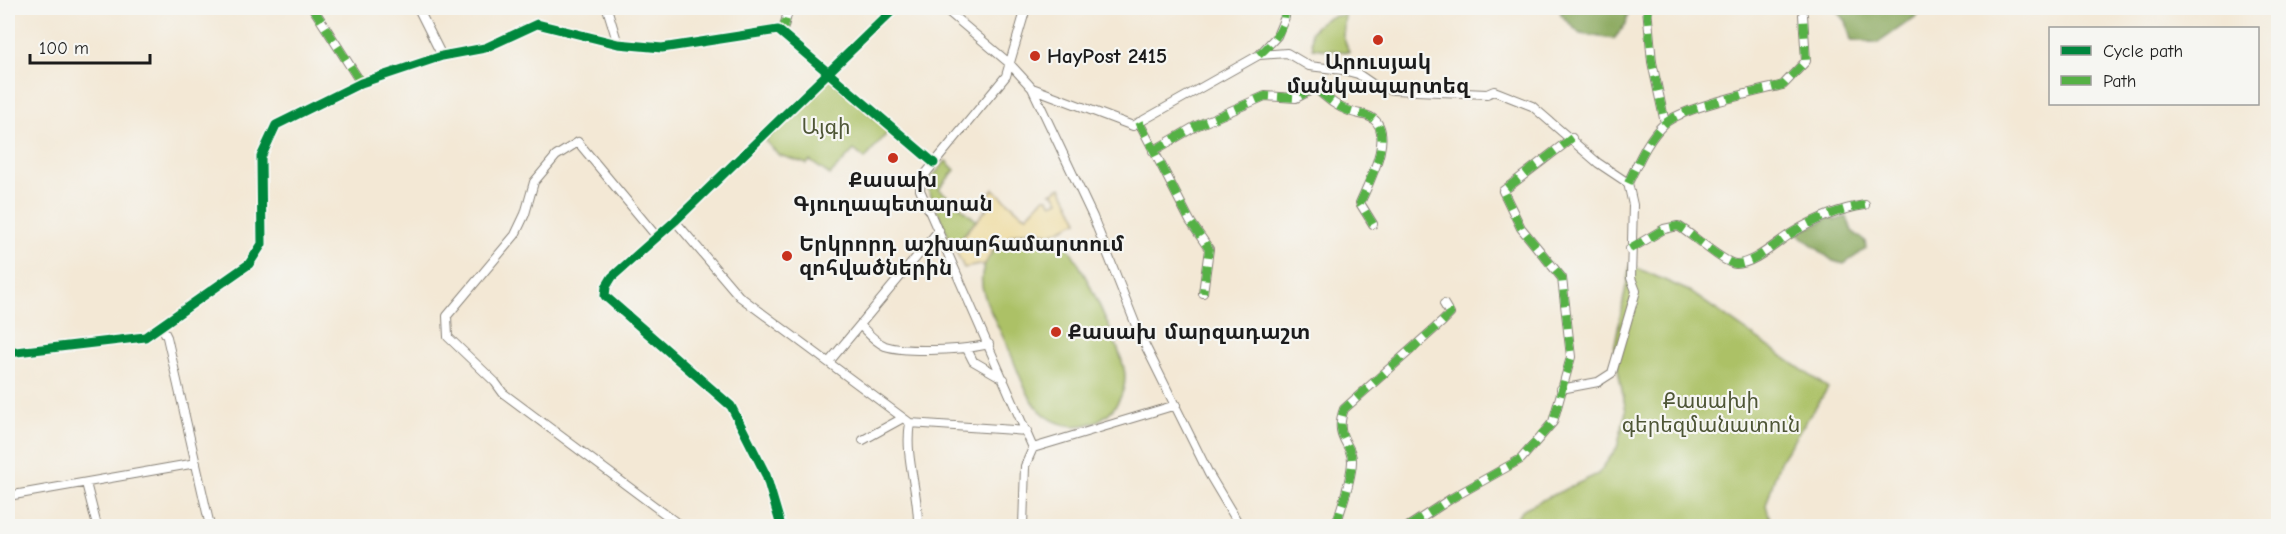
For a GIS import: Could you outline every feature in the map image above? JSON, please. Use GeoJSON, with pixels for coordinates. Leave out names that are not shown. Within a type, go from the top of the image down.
{"type":"FeatureCollection","features":[{"type":"Feature","properties":{"kind":"street"},"geometry":{"type":"LineString","coordinates":[[314,8],[362,83]]}},
{"type":"Feature","properties":{"kind":"street"},"geometry":{"type":"LineString","coordinates":[[418,8],[442,57]]}},
{"type":"Feature","properties":{"kind":"street"},"geometry":{"type":"LineString","coordinates":[[607,8],[618,44]]}},
{"type":"Feature","properties":{"kind":"street"},"geometry":{"type":"LineString","coordinates":[[782,34],[789,8]]}},
{"type":"Feature","properties":{"kind":"street"},"geometry":{"type":"LineString","coordinates":[[781,526],[766,475],[731,406],[605,296],[606,287],[612,277],[675,221],[895,8]]}},
{"type":"Feature","properties":{"kind":"street"},"geometry":{"type":"LineString","coordinates":[[944,8],[1009,63],[1032,88],[1094,217],[1139,333],[1209,474],[1240,526]]}},
{"type":"Feature","properties":{"kind":"street"},"geometry":{"type":"LineString","coordinates":[[1023,526],[1025,466],[1033,448],[920,190],[921,180],[1006,76],[1026,8]]}},
{"type":"Feature","properties":{"kind":"street"},"geometry":{"type":"LineString","coordinates":[[1032,88],[1132,126],[1259,55],[1276,36],[1285,17],[1284,8]]}},
{"type":"Feature","properties":{"kind":"street"},"geometry":{"type":"LineString","coordinates":[[1647,8],[1652,62],[1665,123]]}},
{"type":"Feature","properties":{"kind":"street"},"geometry":{"type":"LineString","coordinates":[[1628,183],[1644,150],[1665,123],[1692,111],[1783,85],[1806,61],[1803,15]]}},
{"type":"Feature","properties":{"kind":"street"},"geometry":{"type":"LineString","coordinates":[[8,353],[145,337],[249,264],[262,244],[261,157],[276,125],[362,83],[442,57],[485,48],[537,24],[618,44],[662,48],[778,30],[934,163]]}},
{"type":"Feature","properties":{"kind":"street"},"geometry":{"type":"LineString","coordinates":[[1259,55],[1287,53],[1309,66],[1343,70],[1358,75],[1377,87],[1392,90],[1487,94],[1494,91],[1532,106],[1572,138],[1598,163],[1628,183],[1634,205],[1630,278],[1636,291],[1612,373],[1598,382],[1561,389]]}},
{"type":"Feature","properties":{"kind":"street"},"geometry":{"type":"LineString","coordinates":[[1153,151],[1196,126],[1264,96],[1296,99],[1315,88],[1335,104],[1372,118],[1380,126],[1382,144],[1371,179],[1360,203],[1373,224]]}},
{"type":"Feature","properties":{"kind":"street"},"geometry":{"type":"LineString","coordinates":[[1139,122],[1190,221],[1209,249],[1203,293]]}},
{"type":"Feature","properties":{"kind":"street"},"geometry":{"type":"LineString","coordinates":[[1408,526],[1521,459],[1553,422],[1571,357],[1563,278],[1521,228],[1503,191],[1572,138]]}},
{"type":"Feature","properties":{"kind":"street"},"geometry":{"type":"LineString","coordinates":[[657,237],[578,142],[556,156],[534,182],[525,214],[515,235],[447,316],[447,337],[495,382],[503,393],[517,401],[624,486],[681,526]]}},
{"type":"Feature","properties":{"kind":"street"},"geometry":{"type":"LineString","coordinates":[[1630,249],[1664,229],[1678,226],[1696,236],[1726,261],[1736,264],[1766,252],[1815,220],[1848,207],[1865,205]]}},
{"type":"Feature","properties":{"kind":"street"},"geometry":{"type":"LineString","coordinates":[[675,221],[739,296],[907,420]]}},
{"type":"Feature","properties":{"kind":"street"},"geometry":{"type":"LineString","coordinates":[[829,362],[939,230]]}},
{"type":"Feature","properties":{"kind":"street"},"geometry":{"type":"LineString","coordinates":[[1336,526],[1353,460],[1342,437],[1340,423],[1344,409],[1450,314],[1444,304]]}},
{"type":"Feature","properties":{"kind":"street"},"geometry":{"type":"LineString","coordinates":[[161,325],[167,337],[210,526]]}},
{"type":"Feature","properties":{"kind":"street"},"geometry":{"type":"LineString","coordinates":[[860,325],[876,341],[892,347],[967,349],[989,344]]}},
{"type":"Feature","properties":{"kind":"street"},"geometry":{"type":"LineString","coordinates":[[967,349],[973,361],[1004,379]]}},
{"type":"Feature","properties":{"kind":"street"},"geometry":{"type":"LineString","coordinates":[[1033,448],[1176,405]]}},
{"type":"Feature","properties":{"kind":"street"},"geometry":{"type":"LineString","coordinates":[[907,420],[907,438],[918,526]]}},
{"type":"Feature","properties":{"kind":"street"},"geometry":{"type":"LineString","coordinates":[[862,440],[907,420],[1027,431]]}},
{"type":"Feature","properties":{"kind":"street"},"geometry":{"type":"LineString","coordinates":[[8,496],[196,463]]}},
{"type":"Feature","properties":{"kind":"street"},"geometry":{"type":"LineString","coordinates":[[86,483],[97,526]]}},
{"type":"Feature","properties":{"kind":"green space"},"geometry":{"type":"Polygon","coordinates":[[[1560,8],[1629,8],[1626,24],[1614,39],[1580,34],[1561,15],[1560,8]]]}},
{"type":"Feature","properties":{"kind":"green space"},"geometry":{"type":"Polygon","coordinates":[[[1839,8],[1928,8],[1878,43],[1851,40],[1846,21],[1836,10],[1839,8]]]}},
{"type":"Feature","properties":{"kind":"green space"},"geometry":{"type":"Polygon","coordinates":[[[1345,15],[1343,36],[1349,52],[1313,48],[1311,32],[1326,19],[1345,15]]]}},
{"type":"Feature","properties":{"kind":"green space","name":"Այգի"},"geometry":{"type":"Polygon","coordinates":[[[826,74],[889,131],[865,159],[854,150],[830,175],[810,161],[807,164],[779,155],[765,141],[826,74]]]}},
{"type":"Feature","properties":{"kind":"green space"},"geometry":{"type":"Polygon","coordinates":[[[946,161],[955,170],[939,189],[976,220],[953,247],[926,184],[946,161]]]}},
{"type":"Feature","properties":{"kind":"green space"},"geometry":{"type":"Polygon","coordinates":[[[1831,217],[1835,220],[1847,217],[1852,231],[1865,241],[1866,249],[1844,264],[1833,261],[1797,233],[1831,217]]]}},
{"type":"Feature","properties":{"kind":"green space","name":"Քասախ մարզադաշտ"},"geometry":{"type":"Polygon","coordinates":[[[1033,232],[1058,239],[1073,254],[1101,309],[1123,366],[1125,377],[1121,397],[1109,413],[1091,424],[1070,426],[1057,422],[1045,415],[1033,402],[984,294],[983,271],[993,252],[1011,238],[1033,232]]]}},
{"type":"Feature","properties":{"kind":"green space","name":"Քասախի գերեզմանատուն"},"geometry":{"type":"Polygon","coordinates":[[[1630,265],[1689,291],[1828,388],[1780,461],[1766,505],[1772,526],[1509,526],[1525,508],[1598,474],[1617,448],[1626,411],[1614,349],[1630,265]]]}},
{"type":"Feature","properties":{"kind":"sand"},"geometry":{"type":"Polygon","coordinates":[[[1061,187],[1078,221],[1051,234],[1032,230],[1011,235],[993,250],[985,264],[964,268],[954,247],[990,205],[984,200],[993,189],[1027,216],[1044,198],[1048,198],[1052,204],[1059,201],[1055,194],[1051,193],[1061,187]]]}},
{"type":"Feature","properties":{"kind":"marked path"},"geometry":{"type":"LineString","coordinates":[[313,8],[361,83]]}},
{"type":"Feature","properties":{"kind":"marked path"},"geometry":{"type":"LineString","coordinates":[[782,34],[789,8]]}},
{"type":"Feature","properties":{"kind":"marked path"},"geometry":{"type":"LineString","coordinates":[[1259,55],[1274,40],[1281,28],[1285,15],[1284,8]]}},
{"type":"Feature","properties":{"kind":"marked path"},"geometry":{"type":"LineString","coordinates":[[1647,8],[1652,62],[1665,123]]}},
{"type":"Feature","properties":{"kind":"marked path"},"geometry":{"type":"LineString","coordinates":[[1628,183],[1653,137],[1664,124],[1673,118],[1720,101],[1783,85],[1806,61],[1803,15]]}},
{"type":"Feature","properties":{"kind":"marked path"},"geometry":{"type":"LineString","coordinates":[[1153,151],[1196,126],[1265,96],[1296,98],[1315,88],[1340,107],[1370,117],[1379,125],[1381,146],[1378,159],[1360,203],[1373,224]]}},
{"type":"Feature","properties":{"kind":"marked path"},"geometry":{"type":"LineString","coordinates":[[1139,122],[1190,221],[1209,249],[1203,293]]}},
{"type":"Feature","properties":{"kind":"marked path"},"geometry":{"type":"LineString","coordinates":[[1409,526],[1452,498],[1521,459],[1553,422],[1571,357],[1562,278],[1521,228],[1503,191],[1572,138]]}},
{"type":"Feature","properties":{"kind":"marked path"},"geometry":{"type":"LineString","coordinates":[[1630,249],[1664,229],[1678,226],[1731,263],[1743,263],[1758,257],[1792,233],[1818,219],[1865,205]]}},
{"type":"Feature","properties":{"kind":"marked path"},"geometry":{"type":"LineString","coordinates":[[1336,526],[1348,486],[1352,462],[1350,450],[1342,434],[1341,419],[1344,409],[1450,314],[1444,304]]}},
{"type":"Feature","properties":{"kind":"cycle path"},"geometry":{"type":"LineString","coordinates":[[781,526],[766,475],[731,406],[605,296],[606,287],[612,277],[675,221],[895,8]]}},
{"type":"Feature","properties":{"kind":"cycle path"},"geometry":{"type":"LineString","coordinates":[[8,353],[145,337],[249,264],[262,244],[261,157],[276,125],[361,83],[442,56],[485,48],[537,24],[618,44],[662,48],[778,30],[934,163]]}},
{"type":"Feature","properties":{"kind":"place","name":"Արուսյակ մանկապարտեզ"},"geometry":{"type":"Point","coordinates":[1378,40]}},
{"type":"Feature","properties":{"kind":"place","name":"HayPost 2415"},"geometry":{"type":"Point","coordinates":[1035,56]}},
{"type":"Feature","properties":{"kind":"place","name":"Քասախ Գյուղապետարան"},"geometry":{"type":"Point","coordinates":[893,158]}},
{"type":"Feature","properties":{"kind":"place","name":"Երկրորդ աշխարհամարտում զոհվածներին"},"geometry":{"type":"Point","coordinates":[787,256]}},
{"type":"Feature","properties":{"kind":"place","name":"Քասախ մարզադաշտ"},"geometry":{"type":"Point","coordinates":[1056,332]}}]}
